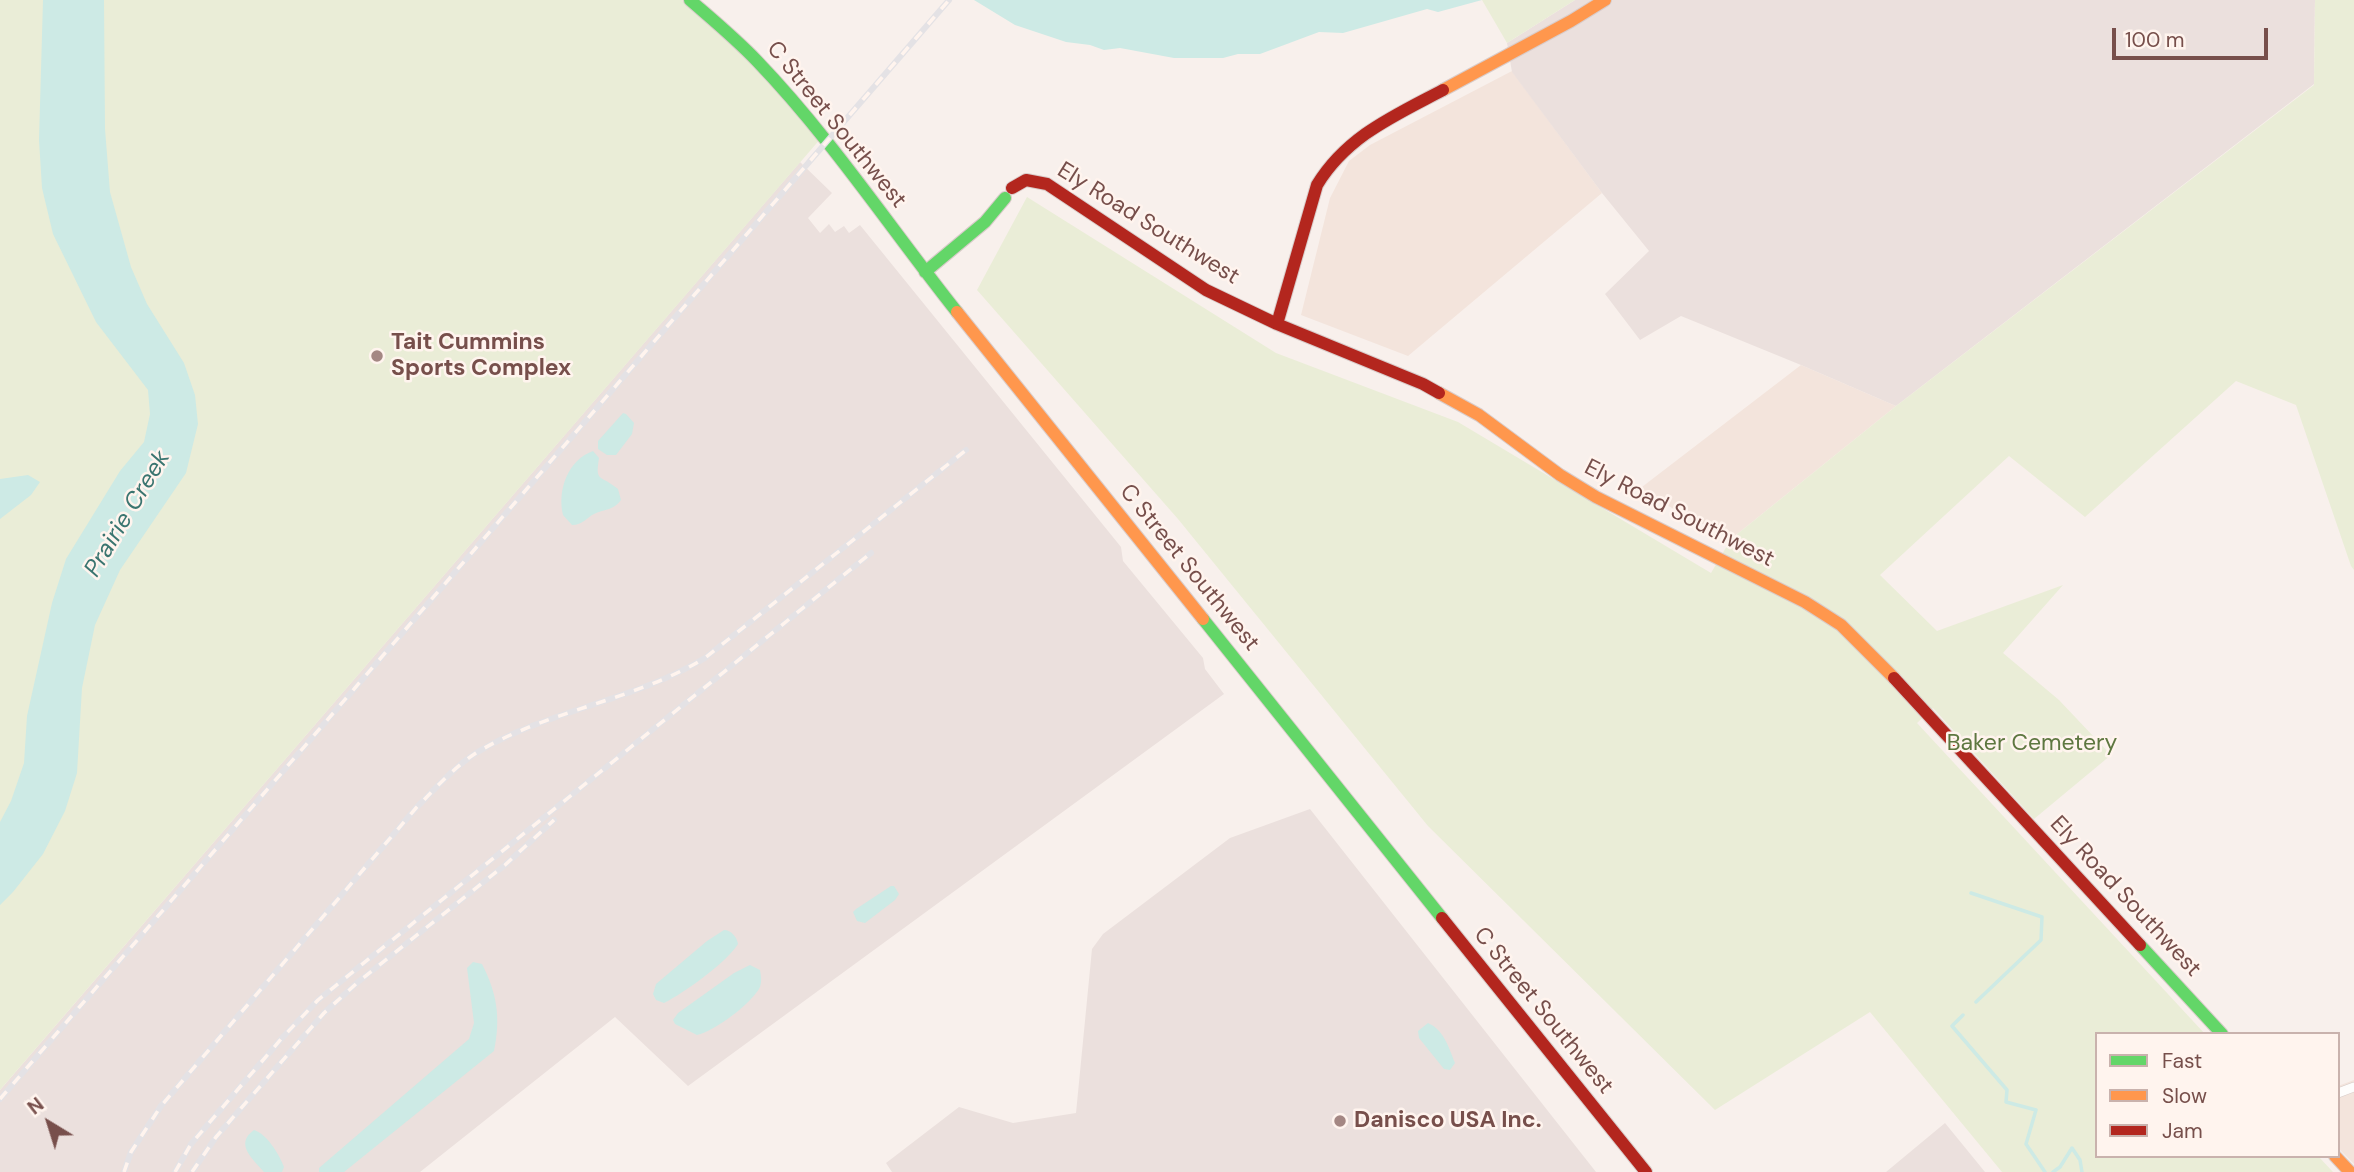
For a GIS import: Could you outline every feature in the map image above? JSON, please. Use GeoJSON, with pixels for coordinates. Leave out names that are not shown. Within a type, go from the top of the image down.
{"type":"FeatureCollection","features":[{"type":"Feature","properties":{"kind":"street","name":"C Street Southwest"},"geometry":{"type":"LineString","coordinates":[[690,0],[733,35],[827,143],[925,272],[1646,1172]]}},
{"type":"Feature","properties":{"kind":"street"},"geometry":{"type":"LineString","coordinates":[[1277,324],[1317,185],[1344,149],[1368,130],[1605,0]]}},
{"type":"Feature","properties":{"kind":"street","name":"Ely Road Southwest"},"geometry":{"type":"LineString","coordinates":[[925,272],[985,222],[1008,193],[1026,180],[1040,181],[1206,290],[1277,324],[1423,384],[1479,415],[1560,475],[1597,498],[1805,602],[1841,625],[1873,655],[2220,1032]]}},
{"type":"Feature","properties":{"kind":"street"},"geometry":{"type":"LineString","coordinates":[[2337,1158],[2350,1172]]}},
{"type":"Feature","properties":{"kind":"shaded area"},"geometry":{"type":"Polygon","coordinates":[[[1575,0],[2315,0],[2314,84],[1896,406],[1681,316],[1640,340],[1605,294],[1649,251],[1512,72],[1507,43],[1575,0]]]}},
{"type":"Feature","properties":{"kind":"shaded area"},"geometry":{"type":"Polygon","coordinates":[[[1512,71],[1602,193],[1408,356],[1301,315],[1330,198],[1349,161],[1370,145],[1512,71]]]}},
{"type":"Feature","properties":{"kind":"shaded area"},"geometry":{"type":"Polygon","coordinates":[[[800,162],[832,193],[808,218],[820,233],[829,224],[835,232],[844,226],[849,233],[860,225],[1121,547],[1123,561],[1203,658],[1205,669],[1224,694],[688,1086],[615,1017],[420,1172],[0,1172],[0,1090],[800,162]]]}},
{"type":"Feature","properties":{"kind":"shaded area"},"geometry":{"type":"Polygon","coordinates":[[[1801,365],[1896,406],[1731,539],[1638,490],[1801,365]]]}},
{"type":"Feature","properties":{"kind":"shaded area"},"geometry":{"type":"Polygon","coordinates":[[[1310,809],[1596,1172],[892,1172],[886,1163],[959,1107],[1013,1123],[1076,1113],[1092,949],[1103,934],[1230,838],[1310,809]]]}},
{"type":"Feature","properties":{"kind":"shaded area"},"geometry":{"type":"Polygon","coordinates":[[[2354,1080],[2354,1164],[2340,1150],[2340,1085],[2354,1080]]]}},
{"type":"Feature","properties":{"kind":"shaded area"},"geometry":{"type":"Polygon","coordinates":[[[1945,1123],[1985,1172],[1886,1172],[1945,1123]]]}},
{"type":"Feature","properties":{"kind":"green space","name":"Tait Cummins Sports Complex"},"geometry":{"type":"Polygon","coordinates":[[[0,0],[690,0],[715,19],[822,137],[0,1090],[0,0]]]}},
{"type":"Feature","properties":{"kind":"green space"},"geometry":{"type":"Polygon","coordinates":[[[1482,0],[1575,0],[1507,43],[1482,0]]]}},
{"type":"Feature","properties":{"kind":"green space","name":"Baker Cemetery"},"geometry":{"type":"Polygon","coordinates":[[[2315,0],[2354,0],[2354,570],[2296,405],[2236,381],[2085,517],[2009,456],[1880,575],[1937,631],[2063,585],[2003,653],[2059,700],[2111,755],[2034,819],[1933,708],[1917,723],[2203,1032],[2095,1032],[2095,1158],[2320,1158],[2333,1172],[2002,1172],[1870,1012],[1715,1110],[1428,826],[1178,519],[977,290],[1027,197],[1276,353],[1458,422],[1711,573],[1731,539],[1896,406],[2314,85],[2315,0]]]}},
{"type":"Feature","properties":{"kind":"water","name":"Prairie Creek"},"geometry":{"type":"Polygon","coordinates":[[[43,0],[104,0],[105,129],[110,192],[131,267],[147,304],[184,363],[195,395],[198,424],[186,473],[120,570],[95,625],[82,688],[77,773],[65,811],[43,854],[0,905],[0,822],[11,801],[24,763],[27,716],[52,603],[66,559],[120,471],[144,442],[150,414],[148,390],[96,322],[53,234],[42,188],[39,140],[43,0]]]}},
{"type":"Feature","properties":{"kind":"water"},"geometry":{"type":"Polygon","coordinates":[[[974,0],[1482,0],[1438,12],[1427,9],[1343,33],[1319,32],[1260,54],[1238,54],[1223,58],[1174,58],[1120,48],[1104,50],[1066,42],[1015,25],[974,0]]]}},
{"type":"Feature","properties":{"kind":"water"},"geometry":{"type":"Polygon","coordinates":[[[623,413],[634,423],[632,434],[616,455],[607,455],[598,449],[598,441],[623,413]]]}},
{"type":"Feature","properties":{"kind":"water"},"geometry":{"type":"Polygon","coordinates":[[[593,451],[599,458],[600,477],[618,489],[621,500],[612,508],[572,525],[563,515],[563,486],[577,461],[593,451]]]}},
{"type":"Feature","properties":{"kind":"water"},"geometry":{"type":"Polygon","coordinates":[[[28,475],[40,482],[31,495],[0,519],[0,479],[28,475]]]}},
{"type":"Feature","properties":{"kind":"water"},"geometry":{"type":"Polygon","coordinates":[[[894,886],[899,894],[895,900],[865,923],[857,921],[853,912],[894,886]]]}},
{"type":"Feature","properties":{"kind":"water"},"geometry":{"type":"Polygon","coordinates":[[[724,930],[733,934],[738,944],[725,959],[664,1003],[656,1000],[653,994],[656,984],[724,930]]]}},
{"type":"Feature","properties":{"kind":"water"},"geometry":{"type":"Polygon","coordinates":[[[473,962],[482,964],[494,996],[497,1028],[494,1051],[344,1172],[319,1172],[319,1168],[469,1039],[474,1023],[467,968],[473,962]]]}},
{"type":"Feature","properties":{"kind":"water"},"geometry":{"type":"Polygon","coordinates":[[[750,965],[760,970],[760,987],[732,1016],[697,1035],[675,1024],[673,1020],[678,1013],[734,973],[750,965]]]}},
{"type":"Feature","properties":{"kind":"water"},"geometry":{"type":"Polygon","coordinates":[[[1428,1023],[1438,1030],[1448,1046],[1455,1063],[1450,1070],[1444,1069],[1419,1038],[1418,1031],[1428,1023]]]}},
{"type":"Feature","properties":{"kind":"water"},"geometry":{"type":"Polygon","coordinates":[[[254,1130],[268,1140],[276,1151],[284,1167],[282,1172],[264,1172],[247,1151],[245,1146],[248,1135],[254,1130]]]}},
{"type":"Feature","properties":{"kind":"waterway"},"geometry":{"type":"LineString","coordinates":[[1971,893],[2042,917],[2041,940],[1976,1002]]}},
{"type":"Feature","properties":{"kind":"waterway"},"geometry":{"type":"LineString","coordinates":[[1963,1015],[1952,1026],[2007,1090],[2006,1102],[2036,1110],[2026,1144],[2045,1172]]}},
{"type":"Feature","properties":{"kind":"waterway"},"geometry":{"type":"LineString","coordinates":[[2053,1172],[2060,1167],[2072,1148],[2080,1160],[2082,1172]]}},
{"type":"Feature","properties":{"kind":"railway"},"geometry":{"type":"LineString","coordinates":[[0,1099],[949,0]]}},
{"type":"Feature","properties":{"kind":"railway"},"geometry":{"type":"LineString","coordinates":[[124,1172],[131,1152],[161,1106],[416,808],[460,765],[503,738],[649,685],[705,658],[966,450]]}},
{"type":"Feature","properties":{"kind":"railway"},"geometry":{"type":"LineString","coordinates":[[175,1172],[191,1144],[318,1000],[871,553]]}},
{"type":"Feature","properties":{"kind":"railway"},"geometry":{"type":"LineString","coordinates":[[192,1172],[216,1137],[324,1013],[358,982],[505,865],[554,820]]}},
{"type":"Feature","properties":{"kind":"traffic: fast"},"geometry":{"type":"LineString","coordinates":[[690,0],[741,45],[784,90],[835,152],[957,312]]}},
{"type":"Feature","properties":{"kind":"traffic: fast"},"geometry":{"type":"LineString","coordinates":[[925,272],[985,222],[1005,198]]}},
{"type":"Feature","properties":{"kind":"traffic: fast"},"geometry":{"type":"LineString","coordinates":[[1203,619],[1442,918]]}},
{"type":"Feature","properties":{"kind":"traffic: fast"},"geometry":{"type":"LineString","coordinates":[[2140,945],[2220,1032]]}},
{"type":"Feature","properties":{"kind":"traffic: slow"},"geometry":{"type":"LineString","coordinates":[[1443,90],[1605,0]]}},
{"type":"Feature","properties":{"kind":"traffic: slow"},"geometry":{"type":"LineString","coordinates":[[957,312],[1203,619]]}},
{"type":"Feature","properties":{"kind":"traffic: slow"},"geometry":{"type":"LineString","coordinates":[[1439,393],[1479,415],[1560,475],[1596,497],[1805,602],[1841,625],[1894,678]]}},
{"type":"Feature","properties":{"kind":"traffic: slow"},"geometry":{"type":"LineString","coordinates":[[2337,1158],[2350,1172]]}},
{"type":"Feature","properties":{"kind":"traffic: jam"},"geometry":{"type":"LineString","coordinates":[[1277,324],[1317,185],[1329,168],[1342,153],[1373,129],[1443,90]]}},
{"type":"Feature","properties":{"kind":"traffic: jam"},"geometry":{"type":"LineString","coordinates":[[1012,188],[1026,180],[1047,184],[1206,290],[1277,324],[1439,393]]}},
{"type":"Feature","properties":{"kind":"traffic: jam"},"geometry":{"type":"LineString","coordinates":[[1894,678],[2140,945]]}},
{"type":"Feature","properties":{"kind":"traffic: jam"},"geometry":{"type":"LineString","coordinates":[[1442,918],[1646,1172]]}},
{"type":"Feature","properties":{"kind":"place","name":"Tait Cummins Sports Complex"},"geometry":{"type":"Point","coordinates":[377,356]}},
{"type":"Feature","properties":{"kind":"place","name":"Danisco USA Inc."},"geometry":{"type":"Point","coordinates":[1340,1121]}}]}
